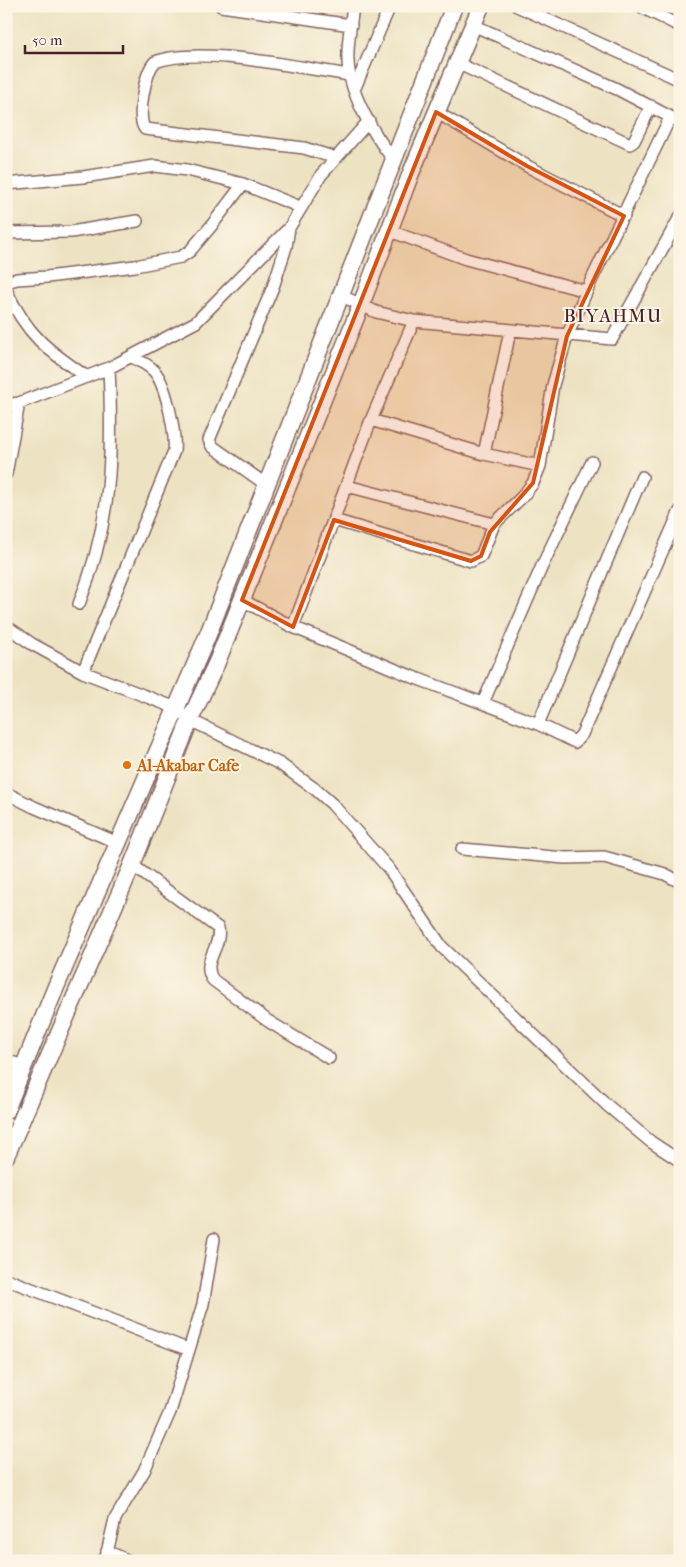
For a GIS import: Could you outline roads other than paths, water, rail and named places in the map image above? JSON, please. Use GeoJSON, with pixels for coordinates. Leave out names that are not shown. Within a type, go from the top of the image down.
{"type":"FeatureCollection","features":[{"type":"Feature","properties":{"kind":"main road"},"geometry":{"type":"LineString","coordinates":[[6,1110],[118,843],[208,637],[454,6]]}},
{"type":"Feature","properties":{"kind":"main road"},"geometry":{"type":"LineString","coordinates":[[6,1156],[132,866],[190,720],[242,600],[361,305],[436,112],[481,6]]}},
{"type":"Feature","properties":{"kind":"street"},"geometry":{"type":"LineString","coordinates":[[221,6],[351,25]]}},
{"type":"Feature","properties":{"kind":"street"},"geometry":{"type":"LineString","coordinates":[[353,6],[348,50],[349,75],[369,121],[394,159]]}},
{"type":"Feature","properties":{"kind":"street"},"geometry":{"type":"LineString","coordinates":[[354,90],[390,6]]}},
{"type":"Feature","properties":{"kind":"street"},"geometry":{"type":"LineString","coordinates":[[518,6],[680,80]]}},
{"type":"Feature","properties":{"kind":"street"},"geometry":{"type":"LineString","coordinates":[[639,6],[680,26]]}},
{"type":"Feature","properties":{"kind":"street"},"geometry":{"type":"LineString","coordinates":[[334,520],[471,561],[481,556],[494,524],[533,484],[540,466],[553,384],[567,336],[586,291],[675,120],[617,89],[473,25]]}},
{"type":"Feature","properties":{"kind":"street"},"geometry":{"type":"LineString","coordinates":[[336,158],[304,148],[145,129],[141,122],[147,72],[154,62],[188,55],[218,56],[349,75]]}},
{"type":"Feature","properties":{"kind":"street"},"geometry":{"type":"LineString","coordinates":[[457,63],[630,144],[634,141],[651,106]]}},
{"type":"Feature","properties":{"kind":"street"},"geometry":{"type":"LineString","coordinates":[[436,112],[527,166],[624,216]]}},
{"type":"Feature","properties":{"kind":"street"},"geometry":{"type":"LineString","coordinates":[[6,405],[19,403],[109,368],[196,322],[288,228],[321,175],[369,121]]}},
{"type":"Feature","properties":{"kind":"street"},"geometry":{"type":"LineString","coordinates":[[6,184],[83,177],[155,166],[187,170],[244,184],[300,206]]}},
{"type":"Feature","properties":{"kind":"street"},"geometry":{"type":"LineString","coordinates":[[6,282],[17,279],[135,266],[181,257],[195,245],[244,184]]}},
{"type":"Feature","properties":{"kind":"street"},"geometry":{"type":"LineString","coordinates":[[340,295],[395,318],[414,322],[567,336],[614,338],[680,217]]}},
{"type":"Feature","properties":{"kind":"street"},"geometry":{"type":"LineString","coordinates":[[6,233],[72,232],[137,220]]}},
{"type":"Feature","properties":{"kind":"street"},"geometry":{"type":"LineString","coordinates":[[268,486],[212,446],[209,437],[273,287],[286,247],[288,228]]}},
{"type":"Feature","properties":{"kind":"street"},"geometry":{"type":"LineString","coordinates":[[390,231],[466,259],[586,291]]}},
{"type":"Feature","properties":{"kind":"street"},"geometry":{"type":"LineString","coordinates":[[6,290],[16,312],[30,333],[48,349],[87,377]]}},
{"type":"Feature","properties":{"kind":"street"},"geometry":{"type":"LineString","coordinates":[[293,627],[371,420],[414,322]]}},
{"type":"Feature","properties":{"kind":"street"},"geometry":{"type":"LineString","coordinates":[[484,454],[510,331]]}},
{"type":"Feature","properties":{"kind":"street"},"geometry":{"type":"LineString","coordinates":[[83,672],[174,451],[175,436],[162,384],[157,374],[132,357]]}},
{"type":"Feature","properties":{"kind":"street"},"geometry":{"type":"LineString","coordinates":[[79,604],[99,544],[108,500],[112,466],[109,368]]}},
{"type":"Feature","properties":{"kind":"street"},"geometry":{"type":"LineString","coordinates":[[6,474],[19,403]]}},
{"type":"Feature","properties":{"kind":"street"},"geometry":{"type":"LineString","coordinates":[[371,420],[484,454],[540,466]]}},
{"type":"Feature","properties":{"kind":"street"},"geometry":{"type":"LineString","coordinates":[[483,703],[542,566],[592,462]]}},
{"type":"Feature","properties":{"kind":"street"},"geometry":{"type":"LineString","coordinates":[[538,724],[642,477]]}},
{"type":"Feature","properties":{"kind":"street"},"geometry":{"type":"LineString","coordinates":[[347,486],[494,524]]}},
{"type":"Feature","properties":{"kind":"street"},"geometry":{"type":"LineString","coordinates":[[242,600],[293,627],[412,677],[538,724],[575,742],[579,739],[680,511]]}},
{"type":"Feature","properties":{"kind":"street"},"geometry":{"type":"LineString","coordinates":[[6,626],[83,672],[176,708],[190,720],[287,769],[332,804],[389,869],[442,947],[608,1106],[651,1142],[680,1161]]}},
{"type":"Feature","properties":{"kind":"street"},"geometry":{"type":"LineString","coordinates":[[6,793],[118,843]]}},
{"type":"Feature","properties":{"kind":"street"},"geometry":{"type":"LineString","coordinates":[[462,849],[565,858],[604,857],[658,872],[680,882]]}},
{"type":"Feature","properties":{"kind":"street"},"geometry":{"type":"LineString","coordinates":[[132,866],[218,928],[219,938],[208,962],[208,974],[213,980],[268,1021],[329,1058]]}},
{"type":"Feature","properties":{"kind":"street"},"geometry":{"type":"LineString","coordinates":[[6,1060],[25,1067]]}},
{"type":"Feature","properties":{"kind":"street"},"geometry":{"type":"LineString","coordinates":[[129,1561],[106,1556],[115,1519],[144,1471],[165,1425],[187,1349],[203,1304],[214,1239]]}},
{"type":"Feature","properties":{"kind":"street"},"geometry":{"type":"LineString","coordinates":[[6,1279],[187,1349]]}},
{"type":"Feature","properties":{"kind":"place","name":"Al-Akabar Cafe"},"geometry":{"type":"Point","coordinates":[127,765]}},
{"type":"Feature","properties":{"kind":"district","name":"BIYAHMU"},"geometry":{"type":"Point","coordinates":[613,316]}}]}
